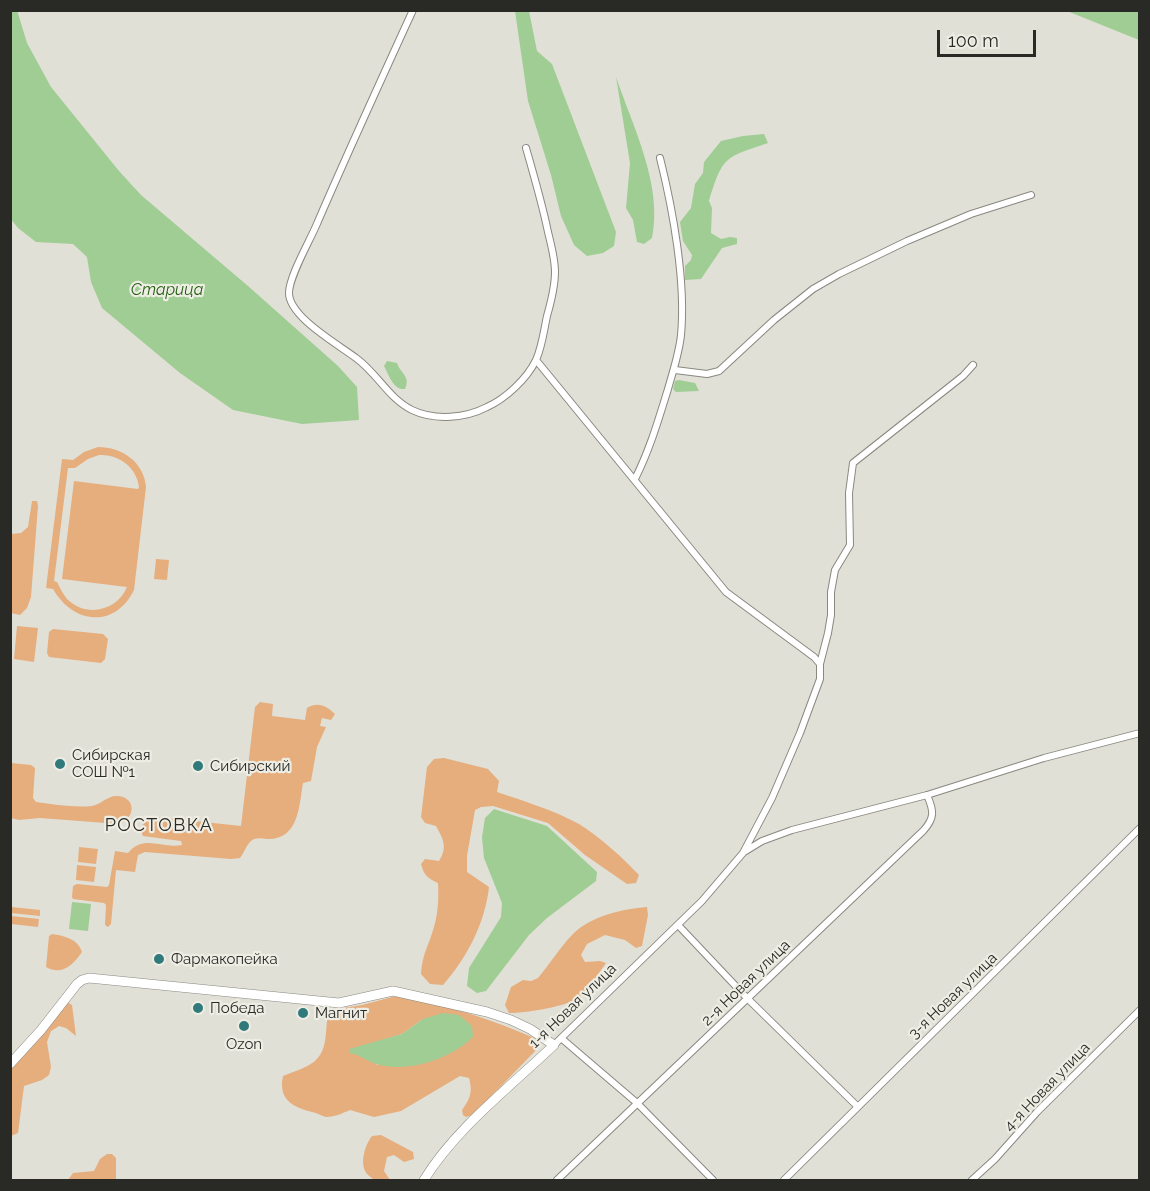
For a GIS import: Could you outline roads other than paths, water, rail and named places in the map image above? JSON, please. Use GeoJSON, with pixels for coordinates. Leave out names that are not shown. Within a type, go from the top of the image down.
{"type":"FeatureCollection","features":[{"type":"Feature","properties":{"kind":"street"},"geometry":{"type":"LineString","coordinates":[[413,10],[292,281],[289,296],[291,303],[322,334],[358,359],[401,403],[421,414],[443,417],[482,410],[508,393],[536,360],[552,297],[555,269],[542,206],[526,148]]}},
{"type":"Feature","properties":{"kind":"street"},"geometry":{"type":"LineString","coordinates":[[635,479],[651,446],[675,369],[682,332],[675,226],[660,158]]}},
{"type":"Feature","properties":{"kind":"street"},"geometry":{"type":"LineString","coordinates":[[675,369],[707,374],[719,371],[774,320],[813,289],[839,274],[950,223],[1031,195]]}},
{"type":"Feature","properties":{"kind":"street"},"geometry":{"type":"LineString","coordinates":[[536,360],[726,592],[806,650],[820,664]]}},
{"type":"Feature","properties":{"kind":"street"},"geometry":{"type":"LineString","coordinates":[[743,853],[772,798],[820,679],[820,664],[830,624],[831,592],[835,570],[850,545],[849,493],[853,463],[963,376],[973,365]]}},
{"type":"Feature","properties":{"kind":"street"},"geometry":{"type":"LineString","coordinates":[[743,853],[762,841],[792,830],[927,795],[1044,758],[1140,733]]}},
{"type":"Feature","properties":{"kind":"street","name":"2-я Новая улица"},"geometry":{"type":"LineString","coordinates":[[557,1180],[611,1131],[637,1103],[931,823],[933,808],[927,795]]}},
{"type":"Feature","properties":{"kind":"street","name":"3-я Новая улица"},"geometry":{"type":"LineString","coordinates":[[784,1180],[1140,828]]}},
{"type":"Feature","properties":{"kind":"street","name":"1-я Новая улица"},"geometry":{"type":"LineString","coordinates":[[424,1180],[468,1127],[702,902],[743,853]]}},
{"type":"Feature","properties":{"kind":"street"},"geometry":{"type":"LineString","coordinates":[[678,925],[747,998],[857,1106]]}},
{"type":"Feature","properties":{"kind":"street"},"geometry":{"type":"LineString","coordinates":[[10,1064],[41,1030],[77,984],[89,978],[339,1003],[393,991],[487,1012],[557,1041],[637,1103],[713,1180]]}},
{"type":"Feature","properties":{"kind":"street","name":"4-я Новая улица"},"geometry":{"type":"LineString","coordinates":[[972,1180],[1140,1010]]}},
{"type":"Feature","properties":{"kind":"water","name":"Старица"},"geometry":{"type":"Polygon","coordinates":[[[17,10],[27,43],[51,87],[119,171],[141,195],[338,366],[357,387],[359,420],[302,424],[233,410],[180,373],[102,308],[91,282],[87,257],[73,244],[36,242],[18,228],[10,218],[10,11],[17,10]]]}},
{"type":"Feature","properties":{"kind":"water"},"geometry":{"type":"Polygon","coordinates":[[[515,11],[529,11],[537,51],[552,64],[616,232],[614,246],[603,253],[587,256],[574,245],[561,216],[528,101],[515,11]]]}},
{"type":"Feature","properties":{"kind":"water"},"geometry":{"type":"Polygon","coordinates":[[[1067,11],[1139,11],[1139,40],[1067,11]]]}},
{"type":"Feature","properties":{"kind":"water"},"geometry":{"type":"Polygon","coordinates":[[[616,77],[638,136],[650,177],[654,218],[652,238],[644,244],[637,242],[633,220],[626,208],[630,163],[616,77]]]}},
{"type":"Feature","properties":{"kind":"water"},"geometry":{"type":"Polygon","coordinates":[[[764,134],[768,143],[734,156],[722,167],[709,201],[712,208],[711,233],[721,239],[737,238],[737,244],[722,248],[701,279],[685,280],[685,266],[691,260],[692,255],[683,241],[680,222],[691,208],[695,184],[703,173],[704,162],[721,141],[764,134]]]}},
{"type":"Feature","properties":{"kind":"water"},"geometry":{"type":"Polygon","coordinates":[[[387,361],[397,363],[407,381],[405,389],[397,387],[392,381],[384,366],[387,361]]]}},
{"type":"Feature","properties":{"kind":"water"},"geometry":{"type":"Polygon","coordinates":[[[675,381],[695,383],[699,391],[676,392],[673,389],[675,381]]]}},
{"type":"Feature","properties":{"kind":"water"},"geometry":{"type":"Polygon","coordinates":[[[494,809],[547,826],[597,872],[596,881],[547,918],[529,935],[486,991],[477,993],[467,986],[469,968],[501,917],[502,903],[484,858],[482,837],[485,818],[494,809]]]}},
{"type":"Feature","properties":{"kind":"water"},"geometry":{"type":"Polygon","coordinates":[[[72,902],[91,904],[88,931],[69,929],[72,902]]]}},
{"type":"Feature","properties":{"kind":"water"},"geometry":{"type":"Polygon","coordinates":[[[443,1013],[459,1015],[472,1026],[473,1037],[464,1045],[442,1057],[417,1065],[392,1067],[376,1064],[349,1053],[349,1049],[402,1034],[423,1019],[443,1013]]]}},
{"type":"Feature","properties":{"kind":"place","name":"Сибирская СОШ №1"},"geometry":{"type":"Point","coordinates":[60,764]}},
{"type":"Feature","properties":{"kind":"place","name":"Сибирский"},"geometry":{"type":"Point","coordinates":[198,766]}},
{"type":"Feature","properties":{"kind":"place","name":"Фармакопейка"},"geometry":{"type":"Point","coordinates":[159,959]}},
{"type":"Feature","properties":{"kind":"place","name":"Победа"},"geometry":{"type":"Point","coordinates":[198,1008]}},
{"type":"Feature","properties":{"kind":"place","name":"Магнит"},"geometry":{"type":"Point","coordinates":[303,1013]}},
{"type":"Feature","properties":{"kind":"place","name":"Ozon"},"geometry":{"type":"Point","coordinates":[244,1026]}},
{"type":"Feature","properties":{"kind":"district","name":"РОСТОВКА"},"geometry":{"type":"Point","coordinates":[159,826]}}]}
